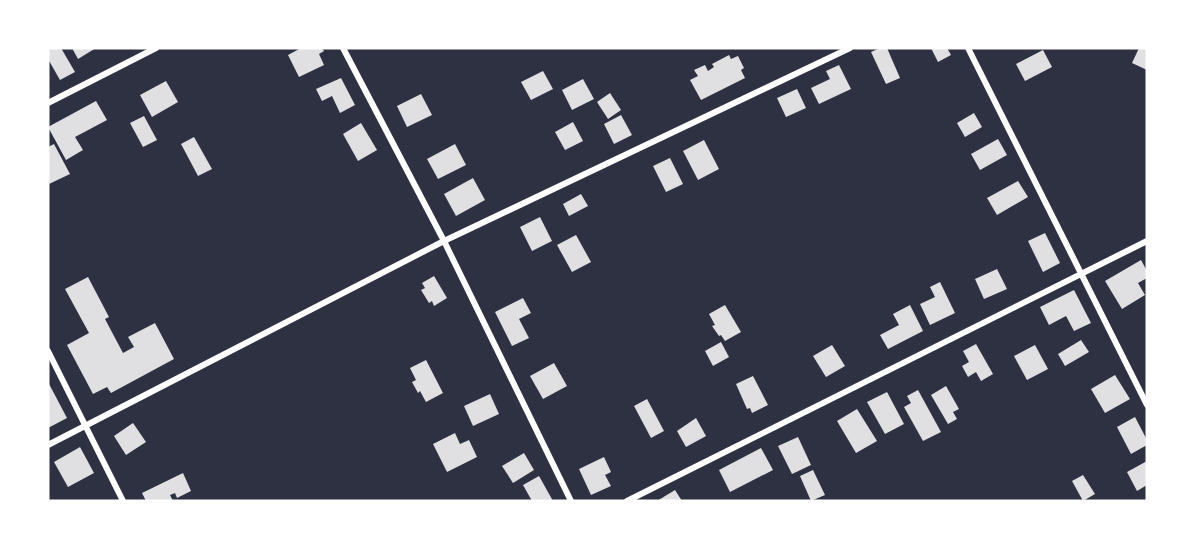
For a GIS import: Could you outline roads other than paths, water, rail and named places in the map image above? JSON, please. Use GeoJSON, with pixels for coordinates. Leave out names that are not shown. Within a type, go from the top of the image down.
{"type":"FeatureCollection","features":[{"type":"Feature","properties":{"kind":"street"},"geometry":{"type":"LineString","coordinates":[[48,103],[156,48]]}},
{"type":"Feature","properties":{"kind":"street"},"geometry":{"type":"LineString","coordinates":[[343,48],[444,242],[571,501]]}},
{"type":"Feature","properties":{"kind":"street"},"geometry":{"type":"LineString","coordinates":[[48,445],[444,242],[850,48]]}},
{"type":"Feature","properties":{"kind":"street"},"geometry":{"type":"LineString","coordinates":[[968,48],[1147,405]]}},
{"type":"Feature","properties":{"kind":"street"},"geometry":{"type":"LineString","coordinates":[[627,501],[1147,241]]}},
{"type":"Feature","properties":{"kind":"street"},"geometry":{"type":"LineString","coordinates":[[48,351],[123,501]]}}]}
